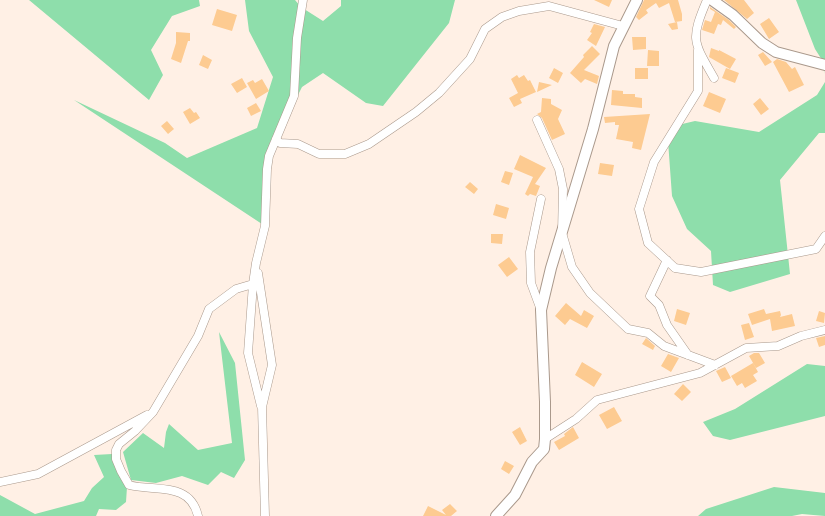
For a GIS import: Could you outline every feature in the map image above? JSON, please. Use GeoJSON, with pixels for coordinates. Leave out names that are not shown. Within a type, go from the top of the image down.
{"type":"FeatureCollection","features":[{"type":"Feature","properties":{"kind":"street"},"geometry":{"type":"LineString","coordinates":[[265,516],[262,407],[248,353],[256,263],[265,226],[269,156],[294,96],[297,38],[303,0]]}},
{"type":"Feature","properties":{"kind":"street"},"geometry":{"type":"LineString","coordinates":[[527,0],[530,9]]}},
{"type":"Feature","properties":{"kind":"street"},"geometry":{"type":"LineString","coordinates":[[541,310],[593,129],[614,46],[637,0]]}},
{"type":"Feature","properties":{"kind":"street"},"geometry":{"type":"LineString","coordinates":[[707,0],[694,35],[698,50],[714,78]]}},
{"type":"Feature","properties":{"kind":"street"},"geometry":{"type":"LineString","coordinates":[[712,0],[733,14],[762,43],[776,52],[825,66]]}},
{"type":"Feature","properties":{"kind":"street"},"geometry":{"type":"LineString","coordinates":[[276,139],[280,144],[298,144],[319,154],[345,154],[369,144],[416,112],[439,93],[470,59],[485,29],[502,17],[549,6],[623,26]]}},
{"type":"Feature","properties":{"kind":"street"},"geometry":{"type":"LineString","coordinates":[[698,50],[698,91],[654,162],[639,209],[648,243],[675,268],[701,272],[816,249],[825,236]]}},
{"type":"Feature","properties":{"kind":"street"},"geometry":{"type":"LineString","coordinates":[[537,120],[559,169],[563,189],[562,232],[572,267],[590,293],[628,329],[648,333],[664,346],[714,365]]}},
{"type":"Feature","properties":{"kind":"street"},"geometry":{"type":"LineString","coordinates":[[496,516],[515,495],[532,462],[544,449],[541,310],[531,283],[530,252],[541,199]]}},
{"type":"Feature","properties":{"kind":"street"},"geometry":{"type":"LineString","coordinates":[[667,260],[650,296],[659,306],[667,325],[688,355]]}},
{"type":"Feature","properties":{"kind":"street"},"geometry":{"type":"LineString","coordinates":[[256,263],[272,364],[262,407]]}},
{"type":"Feature","properties":{"kind":"street"},"geometry":{"type":"LineString","coordinates":[[198,516],[193,502],[188,498],[167,489],[129,485],[120,471],[116,459],[116,450],[119,444],[153,412],[198,336],[210,308],[236,289],[254,284]]}},
{"type":"Feature","properties":{"kind":"street"},"geometry":{"type":"LineString","coordinates":[[545,439],[576,419],[597,400],[700,373],[746,348],[778,346],[801,336],[825,330]]}},
{"type":"Feature","properties":{"kind":"street"},"geometry":{"type":"LineString","coordinates":[[0,482],[38,474],[153,412]]}},
{"type":"Feature","properties":{"kind":"green space"},"geometry":{"type":"Polygon","coordinates":[[[29,0],[199,0],[200,6],[172,16],[151,50],[163,75],[149,100],[29,0]]]}},
{"type":"Feature","properties":{"kind":"green space"},"geometry":{"type":"Polygon","coordinates":[[[245,0],[295,0],[301,7],[323,21],[341,6],[341,0],[455,0],[449,23],[383,106],[366,103],[323,73],[302,87],[269,156],[265,226],[74,100],[165,143],[187,158],[257,128],[273,77],[249,31],[245,0]]]}},
{"type":"Feature","properties":{"kind":"green space"},"geometry":{"type":"Polygon","coordinates":[[[796,0],[825,0],[825,74],[824,63],[815,49],[796,0]]]}},
{"type":"Feature","properties":{"kind":"green space"},"geometry":{"type":"Polygon","coordinates":[[[825,82],[825,133],[819,133],[780,180],[790,274],[730,292],[713,285],[711,251],[687,229],[672,196],[668,141],[678,125],[695,121],[759,132],[817,95],[825,82]]]}},
{"type":"Feature","properties":{"kind":"green space"},"geometry":{"type":"Polygon","coordinates":[[[219,332],[235,363],[245,460],[234,478],[221,472],[208,485],[182,476],[156,483],[131,480],[123,452],[143,433],[164,448],[169,424],[198,450],[232,443],[219,332]]]}},
{"type":"Feature","properties":{"kind":"green space"},"geometry":{"type":"Polygon","coordinates":[[[807,364],[825,366],[825,416],[730,440],[713,436],[703,422],[735,409],[807,364]]]}},
{"type":"Feature","properties":{"kind":"green space"},"geometry":{"type":"Polygon","coordinates":[[[112,454],[127,487],[126,502],[116,510],[99,509],[96,516],[0,516],[0,495],[35,514],[84,501],[92,488],[104,477],[94,455],[112,454]]]}},
{"type":"Feature","properties":{"kind":"green space"},"geometry":{"type":"Polygon","coordinates":[[[774,487],[825,493],[825,516],[802,514],[792,516],[698,516],[706,509],[774,487]]]}},
{"type":"Feature","properties":{"kind":"building"},"geometry":{"type":"Polygon","coordinates":[[[594,0],[612,0],[609,7],[594,0]]]}},
{"type":"Feature","properties":{"kind":"building"},"geometry":{"type":"Polygon","coordinates":[[[644,0],[678,0],[682,21],[675,22],[669,3],[659,8],[656,3],[646,10],[648,13],[639,20],[636,17],[644,0]]]}},
{"type":"Feature","properties":{"kind":"building"},"geometry":{"type":"Polygon","coordinates":[[[724,0],[744,0],[754,13],[747,19],[724,0]]]}},
{"type":"Feature","properties":{"kind":"building"},"geometry":{"type":"Polygon","coordinates":[[[710,7],[736,27],[734,29],[723,20],[721,25],[718,24],[714,34],[702,30],[705,20],[711,22],[715,12],[710,7]]]}},
{"type":"Feature","properties":{"kind":"building"},"geometry":{"type":"Polygon","coordinates":[[[217,9],[237,15],[232,31],[212,25],[217,9]]]}},
{"type":"Feature","properties":{"kind":"building"},"geometry":{"type":"Polygon","coordinates":[[[769,18],[779,32],[769,39],[760,24],[769,18]]]}},
{"type":"Feature","properties":{"kind":"building"},"geometry":{"type":"Polygon","coordinates":[[[677,22],[678,29],[672,30],[668,24],[677,22]]]}},
{"type":"Feature","properties":{"kind":"building"},"geometry":{"type":"Polygon","coordinates":[[[594,24],[605,27],[596,46],[587,40],[592,33],[590,32],[594,24]]]}},
{"type":"Feature","properties":{"kind":"building"},"geometry":{"type":"Polygon","coordinates":[[[176,32],[190,33],[190,41],[188,41],[181,63],[171,59],[176,43],[176,32]]]}},
{"type":"Feature","properties":{"kind":"building"},"geometry":{"type":"Polygon","coordinates":[[[632,37],[646,37],[646,49],[633,50],[632,37]]]}},
{"type":"Feature","properties":{"kind":"building"},"geometry":{"type":"Polygon","coordinates":[[[592,46],[600,54],[584,70],[599,76],[597,84],[585,79],[581,83],[570,73],[592,46]]]}},
{"type":"Feature","properties":{"kind":"building"},"geometry":{"type":"Polygon","coordinates":[[[711,48],[736,59],[730,69],[709,57],[711,48]]]}},
{"type":"Feature","properties":{"kind":"building"},"geometry":{"type":"Polygon","coordinates":[[[648,50],[659,51],[659,66],[647,66],[648,50]]]}},
{"type":"Feature","properties":{"kind":"building"},"geometry":{"type":"Polygon","coordinates":[[[763,52],[772,62],[765,66],[758,55],[763,52]]]}},
{"type":"Feature","properties":{"kind":"building"},"geometry":{"type":"Polygon","coordinates":[[[203,55],[212,60],[208,69],[199,65],[203,55]]]}},
{"type":"Feature","properties":{"kind":"building"},"geometry":{"type":"Polygon","coordinates":[[[777,59],[786,62],[792,69],[795,67],[804,85],[789,92],[773,62],[777,59]]]}},
{"type":"Feature","properties":{"kind":"building"},"geometry":{"type":"Polygon","coordinates":[[[554,68],[563,73],[558,83],[549,78],[554,68]]]}},
{"type":"Feature","properties":{"kind":"building"},"geometry":{"type":"Polygon","coordinates":[[[635,68],[648,68],[648,79],[635,79],[635,68]]]}},
{"type":"Feature","properties":{"kind":"building"},"geometry":{"type":"Polygon","coordinates":[[[726,68],[739,73],[735,83],[722,78],[726,68]]]}},
{"type":"Feature","properties":{"kind":"building"},"geometry":{"type":"Polygon","coordinates":[[[517,75],[519,78],[524,75],[528,81],[530,80],[536,92],[520,99],[522,103],[514,107],[509,98],[518,93],[511,79],[517,75]]]}},
{"type":"Feature","properties":{"kind":"building"},"geometry":{"type":"Polygon","coordinates":[[[242,78],[247,87],[237,93],[231,84],[242,78]]]}},
{"type":"Feature","properties":{"kind":"building"},"geometry":{"type":"Polygon","coordinates":[[[262,79],[269,91],[256,99],[247,83],[253,80],[255,83],[262,79]]]}},
{"type":"Feature","properties":{"kind":"building"},"geometry":{"type":"Polygon","coordinates":[[[539,82],[552,85],[537,92],[539,82]]]}},
{"type":"Feature","properties":{"kind":"building"},"geometry":{"type":"Polygon","coordinates":[[[612,90],[623,91],[623,94],[635,94],[635,97],[642,98],[642,108],[611,105],[612,90]]]}},
{"type":"Feature","properties":{"kind":"building"},"geometry":{"type":"Polygon","coordinates":[[[709,92],[726,99],[720,113],[703,106],[709,92]]]}},
{"type":"Feature","properties":{"kind":"building"},"geometry":{"type":"Polygon","coordinates":[[[542,98],[551,99],[551,104],[562,110],[558,119],[565,134],[552,140],[542,118],[537,114],[541,112],[542,98]]]}},
{"type":"Feature","properties":{"kind":"building"},"geometry":{"type":"Polygon","coordinates":[[[760,98],[769,109],[761,115],[753,104],[760,98]]]}},
{"type":"Feature","properties":{"kind":"building"},"geometry":{"type":"Polygon","coordinates":[[[256,103],[261,111],[251,116],[247,108],[256,103]]]}},
{"type":"Feature","properties":{"kind":"building"},"geometry":{"type":"Polygon","coordinates":[[[190,108],[200,118],[190,124],[183,112],[190,108]]]}},
{"type":"Feature","properties":{"kind":"building"},"geometry":{"type":"Polygon","coordinates":[[[650,114],[641,150],[632,148],[633,142],[616,139],[619,125],[615,125],[615,122],[605,123],[604,117],[650,114]]]}},
{"type":"Feature","properties":{"kind":"building"},"geometry":{"type":"Polygon","coordinates":[[[167,121],[174,129],[168,134],[161,126],[167,121]]]}},
{"type":"Feature","properties":{"kind":"building"},"geometry":{"type":"Polygon","coordinates":[[[520,155],[546,168],[535,184],[540,186],[536,196],[525,194],[533,177],[514,169],[520,155]]]}},
{"type":"Feature","properties":{"kind":"building"},"geometry":{"type":"Polygon","coordinates":[[[600,163],[614,165],[612,176],[598,174],[600,163]]]}},
{"type":"Feature","properties":{"kind":"building"},"geometry":{"type":"Polygon","coordinates":[[[505,171],[513,173],[509,185],[501,182],[505,171]]]}},
{"type":"Feature","properties":{"kind":"building"},"geometry":{"type":"Polygon","coordinates":[[[470,182],[478,189],[474,194],[465,187],[470,182]]]}},
{"type":"Feature","properties":{"kind":"building"},"geometry":{"type":"Polygon","coordinates":[[[496,204],[509,208],[506,219],[493,215],[496,204]]]}},
{"type":"Feature","properties":{"kind":"building"},"geometry":{"type":"Polygon","coordinates":[[[491,234],[503,234],[502,244],[491,243],[491,234]]]}},
{"type":"Feature","properties":{"kind":"building"},"geometry":{"type":"Polygon","coordinates":[[[509,257],[518,269],[507,277],[498,265],[509,257]]]}},
{"type":"Feature","properties":{"kind":"building"},"geometry":{"type":"Polygon","coordinates":[[[566,303],[581,316],[584,310],[594,316],[587,328],[570,319],[565,325],[555,316],[566,303]]]}},
{"type":"Feature","properties":{"kind":"building"},"geometry":{"type":"Polygon","coordinates":[[[677,309],[690,313],[686,325],[674,321],[677,309]]]}},
{"type":"Feature","properties":{"kind":"building"},"geometry":{"type":"Polygon","coordinates":[[[764,309],[766,314],[780,311],[780,317],[792,314],[795,326],[772,331],[770,319],[752,325],[748,314],[764,309]]]}},
{"type":"Feature","properties":{"kind":"building"},"geometry":{"type":"Polygon","coordinates":[[[819,311],[825,313],[824,323],[816,321],[819,311]]]}},
{"type":"Feature","properties":{"kind":"building"},"geometry":{"type":"Polygon","coordinates":[[[749,323],[754,337],[745,340],[741,325],[749,323]]]}},
{"type":"Feature","properties":{"kind":"building"},"geometry":{"type":"Polygon","coordinates":[[[825,336],[825,345],[819,347],[816,338],[825,336]]]}},
{"type":"Feature","properties":{"kind":"building"},"geometry":{"type":"Polygon","coordinates":[[[646,338],[655,346],[653,350],[642,344],[646,338]]]}},
{"type":"Feature","properties":{"kind":"building"},"geometry":{"type":"Polygon","coordinates":[[[759,353],[765,363],[756,368],[749,356],[759,353]]]}},
{"type":"Feature","properties":{"kind":"building"},"geometry":{"type":"Polygon","coordinates":[[[668,354],[679,358],[671,372],[661,366],[668,354]]]}},
{"type":"Feature","properties":{"kind":"building"},"geometry":{"type":"Polygon","coordinates":[[[582,362],[602,374],[594,387],[575,375],[582,362]]]}},
{"type":"Feature","properties":{"kind":"building"},"geometry":{"type":"Polygon","coordinates":[[[753,363],[758,372],[753,375],[757,381],[745,388],[742,383],[737,386],[731,376],[753,363]]]}},
{"type":"Feature","properties":{"kind":"building"},"geometry":{"type":"Polygon","coordinates":[[[725,367],[731,378],[722,382],[716,371],[725,367]]]}},
{"type":"Feature","properties":{"kind":"building"},"geometry":{"type":"Polygon","coordinates":[[[683,384],[691,392],[682,401],[674,394],[683,384]]]}},
{"type":"Feature","properties":{"kind":"building"},"geometry":{"type":"Polygon","coordinates":[[[614,407],[622,421],[607,429],[599,415],[614,407]]]}},
{"type":"Feature","properties":{"kind":"building"},"geometry":{"type":"Polygon","coordinates":[[[520,427],[527,441],[520,445],[512,432],[520,427]]]}},
{"type":"Feature","properties":{"kind":"building"},"geometry":{"type":"Polygon","coordinates":[[[573,427],[579,438],[559,450],[554,442],[565,436],[564,434],[573,427]]]}},
{"type":"Feature","properties":{"kind":"building"},"geometry":{"type":"Polygon","coordinates":[[[505,461],[514,466],[509,474],[501,469],[505,461]]]}},
{"type":"Feature","properties":{"kind":"building"},"geometry":{"type":"Polygon","coordinates":[[[450,504],[457,511],[451,516],[423,516],[428,506],[446,515],[442,510],[450,504]]]}}]}
